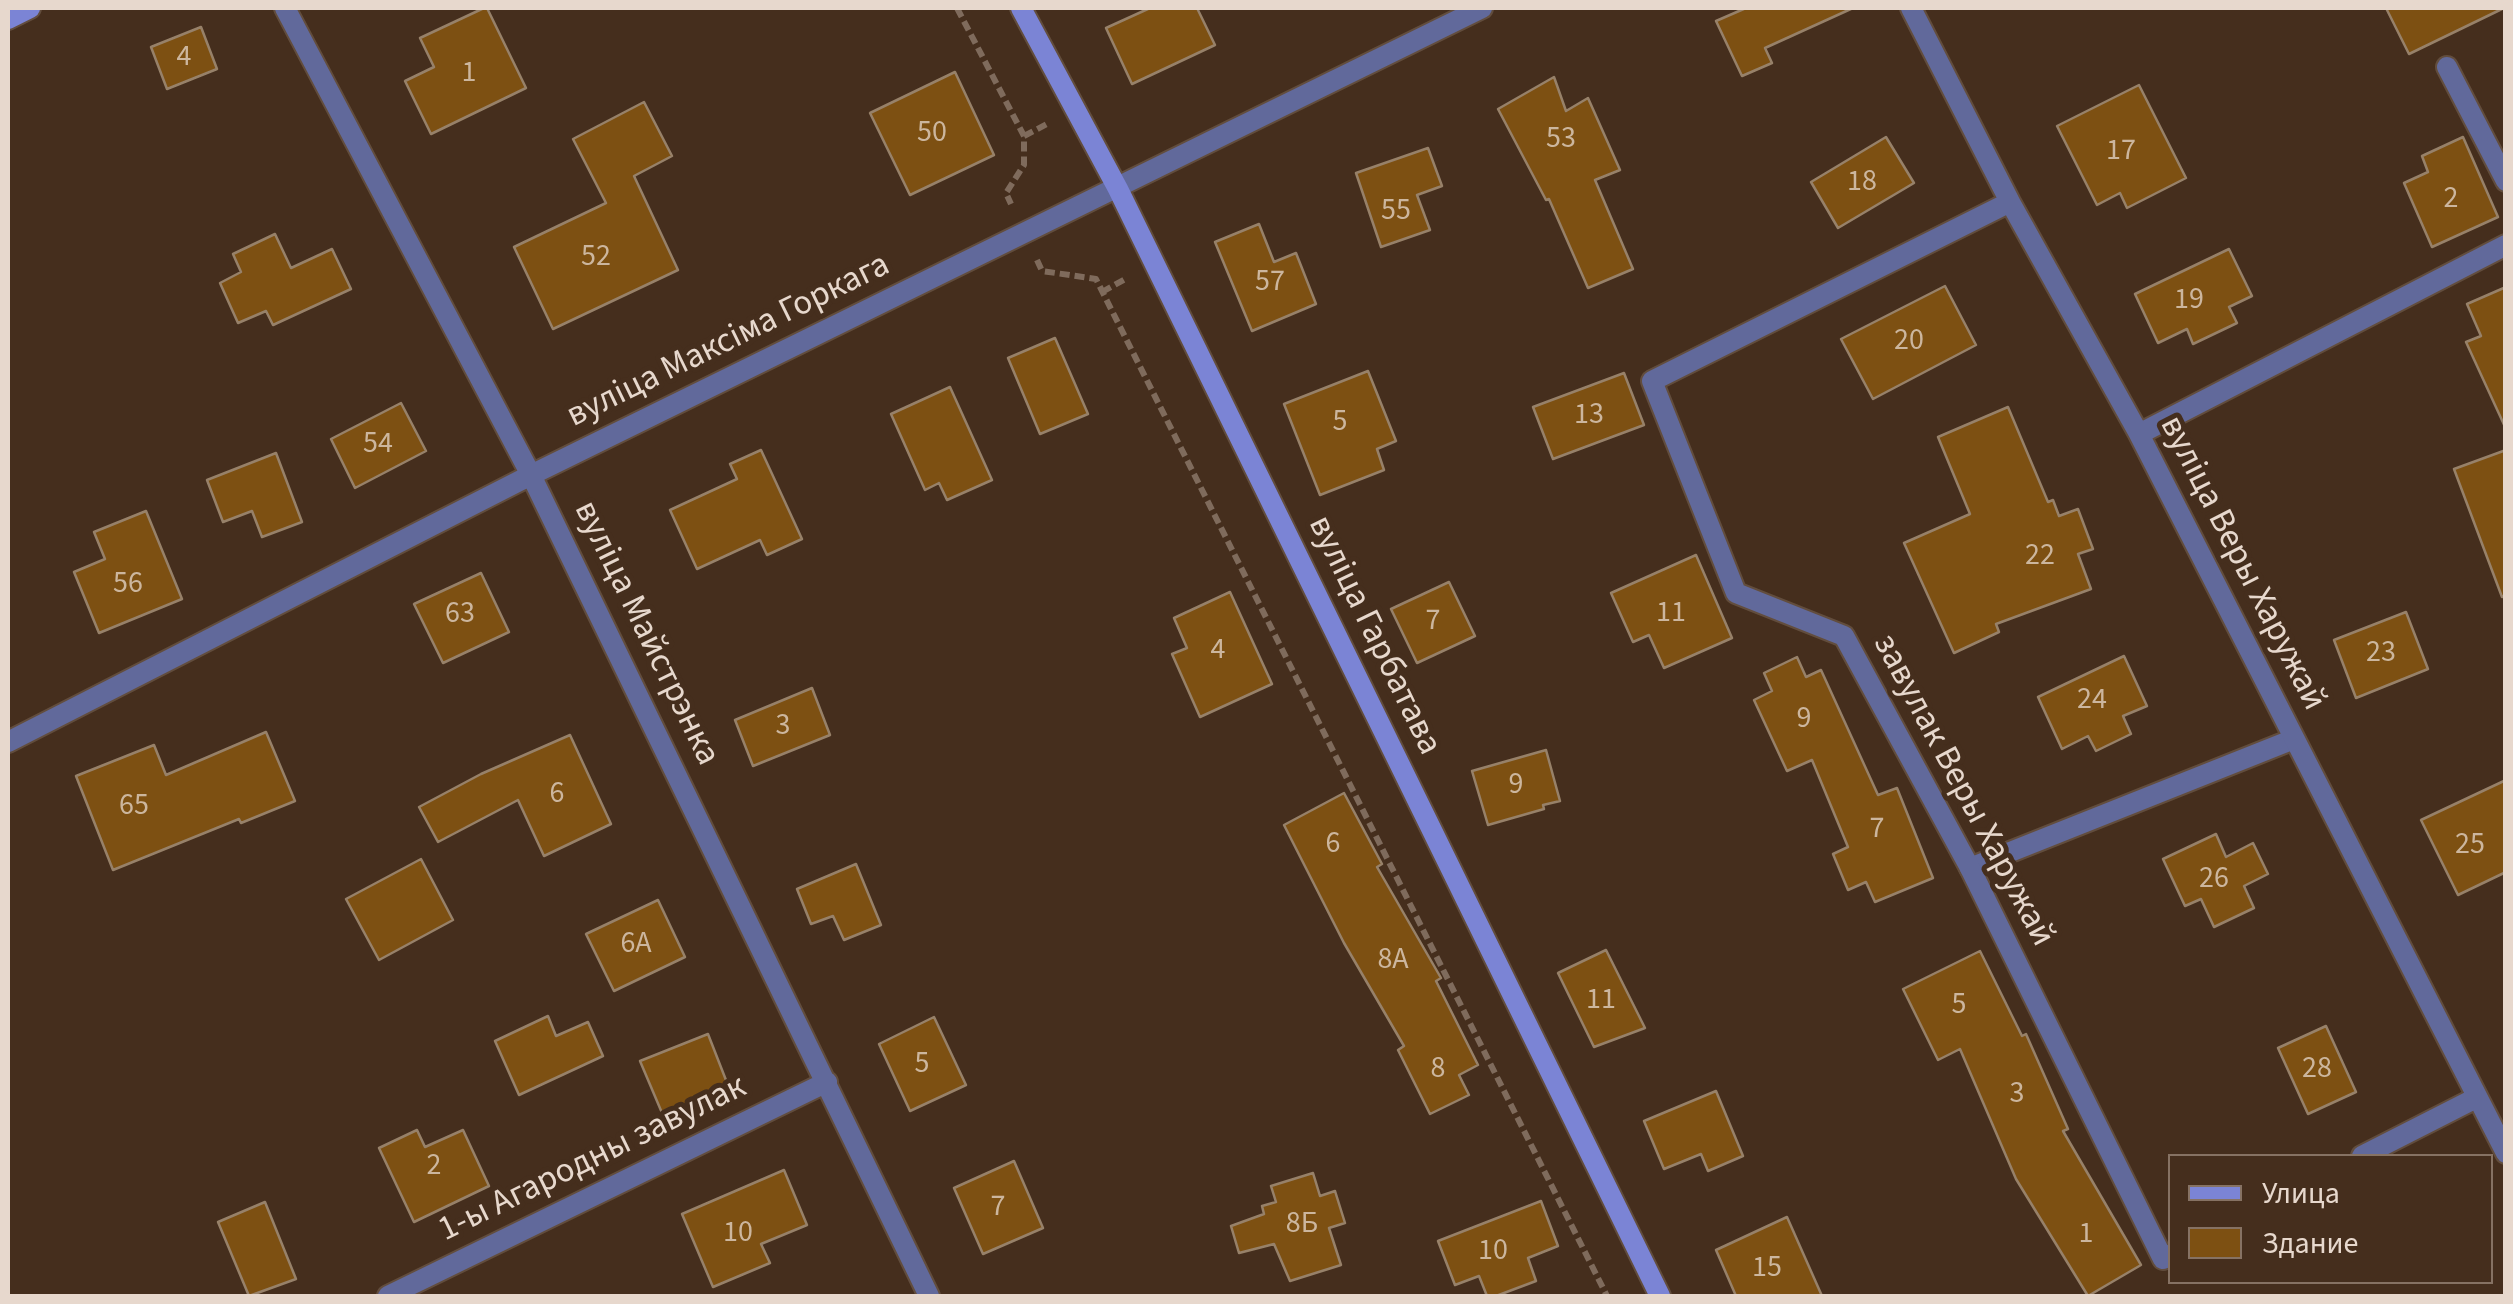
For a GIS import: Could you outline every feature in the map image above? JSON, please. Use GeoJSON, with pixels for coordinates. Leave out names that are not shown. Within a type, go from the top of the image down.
{"type":"FeatureCollection","features":[{"type":"Feature","properties":{"kind":"main road"},"geometry":{"type":"LineString","coordinates":[[8,19],[30,8]]}},
{"type":"Feature","properties":{"kind":"main road","name":"вуліца Гарбатава"},"geometry":{"type":"LineString","coordinates":[[1021,8],[1118,189],[1660,1296]]}},
{"type":"Feature","properties":{"kind":"street","name":"вуліца Майстрэнка"},"geometry":{"type":"LineString","coordinates":[[285,8],[531,475],[929,1296]]}},
{"type":"Feature","properties":{"kind":"street","name":"вуліца Максіма Горкага"},"geometry":{"type":"LineString","coordinates":[[8,742],[531,475],[1482,8]]}},
{"type":"Feature","properties":{"kind":"street","name":"вуліца Веры Харужай"},"geometry":{"type":"LineString","coordinates":[[1911,8],[2010,202],[2139,434],[2506,1153]]}},
{"type":"Feature","properties":{"kind":"street"},"geometry":{"type":"LineString","coordinates":[[2448,68],[2506,181]]}},
{"type":"Feature","properties":{"kind":"street","name":"завулак Веры Харужай"},"geometry":{"type":"LineString","coordinates":[[2010,202],[1652,381],[1736,593],[1844,636],[1970,868],[2163,1259],[2168,1256]]}},
{"type":"Feature","properties":{"kind":"street"},"geometry":{"type":"LineString","coordinates":[[2139,434],[2506,246]]}},
{"type":"Feature","properties":{"kind":"street"},"geometry":{"type":"LineString","coordinates":[[1970,868],[2294,740]]}},
{"type":"Feature","properties":{"kind":"street","name":"1-ы Агародны завулак"},"geometry":{"type":"LineString","coordinates":[[388,1296],[827,1082]]}},
{"type":"Feature","properties":{"kind":"street"},"geometry":{"type":"LineString","coordinates":[[2366,1154],[2476,1098]]}},
{"type":"Feature","properties":{"kind":"path"},"geometry":{"type":"LineString","coordinates":[[957,8],[1024,136],[1024,164],[1006,193],[1042,271],[1096,279],[1608,1296]]}},
{"type":"Feature","properties":{"kind":"building"},"geometry":{"type":"Polygon","coordinates":[[[484,8],[526,88],[431,134],[405,81],[434,67],[420,38],[484,8]]]}},
{"type":"Feature","properties":{"kind":"building"},"geometry":{"type":"Polygon","coordinates":[[[1150,8],[1197,8],[1215,45],[1132,84],[1106,28],[1150,8]]]}},
{"type":"Feature","properties":{"kind":"building"},"geometry":{"type":"Polygon","coordinates":[[[1746,8],[1853,8],[1765,48],[1772,63],[1742,76],[1716,21],[1746,8]]]}},
{"type":"Feature","properties":{"kind":"building"},"geometry":{"type":"Polygon","coordinates":[[[2386,8],[2504,8],[2409,54],[2386,8]]]}},
{"type":"Feature","properties":{"kind":"building"},"geometry":{"type":"Polygon","coordinates":[[[201,27],[217,69],[167,89],[151,47],[201,27]]]}},
{"type":"Feature","properties":{"kind":"building"},"geometry":{"type":"Polygon","coordinates":[[[955,72],[994,155],[910,195],[870,113],[955,72]]]}},
{"type":"Feature","properties":{"kind":"building"},"geometry":{"type":"Polygon","coordinates":[[[1554,77],[1566,111],[1588,98],[1620,170],[1595,180],[1633,269],[1588,288],[1549,199],[1546,200],[1498,109],[1554,77]]]}},
{"type":"Feature","properties":{"kind":"building"},"geometry":{"type":"Polygon","coordinates":[[[2139,85],[2186,178],[2127,208],[2120,193],[2097,205],[2057,126],[2139,85]]]}},
{"type":"Feature","properties":{"kind":"building"},"geometry":{"type":"Polygon","coordinates":[[[644,102],[672,156],[634,176],[678,270],[553,329],[514,247],[606,203],[573,139],[644,102]]]}},
{"type":"Feature","properties":{"kind":"building"},"geometry":{"type":"Polygon","coordinates":[[[1886,137],[1914,183],[1838,228],[1811,182],[1886,137]]]}},
{"type":"Feature","properties":{"kind":"building"},"geometry":{"type":"Polygon","coordinates":[[[2463,137],[2498,217],[2432,247],[2404,183],[2428,172],[2422,156],[2463,137]]]}},
{"type":"Feature","properties":{"kind":"building"},"geometry":{"type":"Polygon","coordinates":[[[1428,148],[1442,186],[1417,195],[1430,230],[1381,247],[1356,173],[1428,148]]]}},
{"type":"Feature","properties":{"kind":"building"},"geometry":{"type":"Polygon","coordinates":[[[1259,224],[1274,262],[1296,253],[1316,304],[1252,331],[1215,242],[1259,224]]]}},
{"type":"Feature","properties":{"kind":"building"},"geometry":{"type":"Polygon","coordinates":[[[275,234],[291,268],[332,249],[351,289],[273,325],[266,311],[238,323],[220,283],[241,272],[233,254],[275,234]]]}},
{"type":"Feature","properties":{"kind":"building"},"geometry":{"type":"Polygon","coordinates":[[[2229,249],[2252,296],[2229,307],[2237,323],[2193,344],[2187,329],[2158,343],[2135,294],[2229,249]]]}},
{"type":"Feature","properties":{"kind":"building"},"geometry":{"type":"Polygon","coordinates":[[[1945,286],[1976,345],[1873,399],[1841,339],[1945,286]]]}},
{"type":"Feature","properties":{"kind":"building"},"geometry":{"type":"Polygon","coordinates":[[[2506,287],[2506,429],[2466,342],[2481,336],[2467,304],[2506,287]]]}},
{"type":"Feature","properties":{"kind":"building"},"geometry":{"type":"Polygon","coordinates":[[[1055,338],[1088,414],[1040,434],[1008,358],[1055,338]]]}},
{"type":"Feature","properties":{"kind":"building"},"geometry":{"type":"Polygon","coordinates":[[[1368,371],[1396,441],[1377,449],[1384,470],[1320,495],[1284,404],[1368,371]]]}},
{"type":"Feature","properties":{"kind":"building"},"geometry":{"type":"Polygon","coordinates":[[[1624,373],[1644,425],[1553,459],[1533,407],[1624,373]]]}},
{"type":"Feature","properties":{"kind":"building"},"geometry":{"type":"Polygon","coordinates":[[[950,387],[992,480],[947,500],[939,483],[925,490],[891,414],[950,387]]]}},
{"type":"Feature","properties":{"kind":"building"},"geometry":{"type":"Polygon","coordinates":[[[401,403],[426,451],[355,488],[331,439],[401,403]]]}},
{"type":"Feature","properties":{"kind":"building"},"geometry":{"type":"Polygon","coordinates":[[[2008,407],[2048,502],[2053,500],[2059,516],[2078,509],[2093,549],[2078,554],[2091,589],[1996,624],[1999,632],[1954,653],[1904,543],[1970,514],[1938,437],[2008,407]]]}},
{"type":"Feature","properties":{"kind":"building"},"geometry":{"type":"Polygon","coordinates":[[[761,450],[802,539],[767,555],[760,540],[697,569],[670,510],[737,479],[730,464],[761,450]]]}},
{"type":"Feature","properties":{"kind":"building"},"geometry":{"type":"Polygon","coordinates":[[[2506,450],[2506,596],[2502,597],[2454,469],[2506,450]]]}},
{"type":"Feature","properties":{"kind":"building"},"geometry":{"type":"Polygon","coordinates":[[[276,453],[302,522],[262,537],[252,511],[223,522],[207,480],[276,453]]]}},
{"type":"Feature","properties":{"kind":"building"},"geometry":{"type":"Polygon","coordinates":[[[146,511],[182,599],[99,633],[74,572],[105,559],[94,532],[146,511]]]}},
{"type":"Feature","properties":{"kind":"building"},"geometry":{"type":"Polygon","coordinates":[[[1696,555],[1732,638],[1664,668],[1649,635],[1633,642],[1611,593],[1696,555]]]}},
{"type":"Feature","properties":{"kind":"building"},"geometry":{"type":"Polygon","coordinates":[[[481,573],[509,632],[443,663],[414,604],[481,573]]]}},
{"type":"Feature","properties":{"kind":"building"},"geometry":{"type":"Polygon","coordinates":[[[1449,582],[1475,636],[1417,663],[1391,609],[1449,582]]]}},
{"type":"Feature","properties":{"kind":"building"},"geometry":{"type":"Polygon","coordinates":[[[1230,592],[1272,684],[1200,717],[1172,654],[1187,648],[1174,618],[1230,592]]]}},
{"type":"Feature","properties":{"kind":"building"},"geometry":{"type":"Polygon","coordinates":[[[2406,612],[2428,669],[2356,698],[2334,640],[2406,612]]]}},
{"type":"Feature","properties":{"kind":"building"},"geometry":{"type":"Polygon","coordinates":[[[2124,656],[2147,706],[2123,716],[2131,734],[2096,751],[2088,736],[2062,749],[2038,697],[2124,656]]]}},
{"type":"Feature","properties":{"kind":"building"},"geometry":{"type":"Polygon","coordinates":[[[1797,657],[1806,677],[1821,670],[1878,795],[1897,788],[1933,878],[1875,902],[1866,882],[1848,890],[1833,854],[1848,847],[1812,760],[1787,771],[1754,700],[1772,691],[1764,673],[1797,657]]]}},
{"type":"Feature","properties":{"kind":"building"},"geometry":{"type":"Polygon","coordinates":[[[812,688],[830,735],[753,766],[735,720],[812,688]]]}},
{"type":"Feature","properties":{"kind":"building"},"geometry":{"type":"Polygon","coordinates":[[[266,732],[295,801],[241,823],[239,819],[113,870],[76,776],[154,745],[166,775],[266,732]]]}},
{"type":"Feature","properties":{"kind":"building"},"geometry":{"type":"Polygon","coordinates":[[[570,735],[611,824],[544,856],[518,800],[438,842],[419,807],[481,774],[570,735]]]}},
{"type":"Feature","properties":{"kind":"building"},"geometry":{"type":"Polygon","coordinates":[[[1546,750],[1560,801],[1488,825],[1472,771],[1546,750]]]}},
{"type":"Feature","properties":{"kind":"building"},"geometry":{"type":"Polygon","coordinates":[[[2506,780],[2506,872],[2458,895],[2421,820],[2506,780]]]}},
{"type":"Feature","properties":{"kind":"building"},"geometry":{"type":"Polygon","coordinates":[[[1344,793],[1382,864],[1377,867],[1441,978],[1436,981],[1478,1065],[1459,1075],[1469,1095],[1430,1114],[1398,1050],[1404,1046],[1344,943],[1284,825],[1344,793]]]}},
{"type":"Feature","properties":{"kind":"building"},"geometry":{"type":"Polygon","coordinates":[[[2216,834],[2226,857],[2253,843],[2268,874],[2244,886],[2254,908],[2214,927],[2201,899],[2185,906],[2163,859],[2216,834]]]}},
{"type":"Feature","properties":{"kind":"building"},"geometry":{"type":"Polygon","coordinates":[[[421,859],[453,920],[379,960],[346,899],[421,859]]]}},
{"type":"Feature","properties":{"kind":"building"},"geometry":{"type":"Polygon","coordinates":[[[856,864],[881,925],[844,940],[833,916],[811,924],[797,889],[856,864]]]}},
{"type":"Feature","properties":{"kind":"building"},"geometry":{"type":"Polygon","coordinates":[[[658,900],[685,957],[614,991],[586,934],[658,900]]]}},
{"type":"Feature","properties":{"kind":"building"},"geometry":{"type":"Polygon","coordinates":[[[1606,950],[1645,1028],[1594,1047],[1558,973],[1606,950]]]}},
{"type":"Feature","properties":{"kind":"building"},"geometry":{"type":"Polygon","coordinates":[[[1980,951],[2022,1036],[2026,1034],[2068,1129],[2063,1131],[2141,1265],[2088,1296],[2016,1179],[1960,1049],[1938,1060],[1903,989],[1980,951]]]}},
{"type":"Feature","properties":{"kind":"building"},"geometry":{"type":"Polygon","coordinates":[[[548,1016],[556,1036],[588,1022],[603,1056],[519,1095],[495,1041],[548,1016]]]}},
{"type":"Feature","properties":{"kind":"building"},"geometry":{"type":"Polygon","coordinates":[[[934,1017],[966,1085],[910,1111],[879,1044],[934,1017]]]}},
{"type":"Feature","properties":{"kind":"building"},"geometry":{"type":"Polygon","coordinates":[[[2326,1026],[2356,1092],[2308,1114],[2278,1048],[2326,1026]]]}},
{"type":"Feature","properties":{"kind":"building"},"geometry":{"type":"Polygon","coordinates":[[[708,1034],[731,1093],[665,1120],[640,1061],[708,1034]]]}},
{"type":"Feature","properties":{"kind":"building"},"geometry":{"type":"Polygon","coordinates":[[[1716,1091],[1743,1156],[1708,1171],[1701,1154],[1664,1169],[1644,1121],[1716,1091]]]}},
{"type":"Feature","properties":{"kind":"building"},"geometry":{"type":"Polygon","coordinates":[[[417,1130],[425,1147],[463,1130],[489,1186],[414,1222],[379,1148],[417,1130]]]}},
{"type":"Feature","properties":{"kind":"building"},"geometry":{"type":"Polygon","coordinates":[[[1014,1161],[1043,1228],[983,1254],[954,1188],[1014,1161]]]}},
{"type":"Feature","properties":{"kind":"building"},"geometry":{"type":"Polygon","coordinates":[[[784,1170],[807,1225],[761,1244],[770,1263],[713,1287],[682,1214],[784,1170]]]}},
{"type":"Feature","properties":{"kind":"building"},"geometry":{"type":"Polygon","coordinates":[[[1313,1173],[1320,1196],[1335,1191],[1345,1223],[1329,1228],[1341,1265],[1290,1281],[1274,1244],[1239,1253],[1231,1226],[1264,1214],[1262,1206],[1276,1202],[1271,1186],[1313,1173]]]}},
{"type":"Feature","properties":{"kind":"building"},"geometry":{"type":"Polygon","coordinates":[[[1541,1201],[1558,1246],[1528,1258],[1536,1281],[1496,1296],[1487,1296],[1479,1276],[1455,1285],[1438,1241],[1541,1201]]]}},
{"type":"Feature","properties":{"kind":"building"},"geometry":{"type":"Polygon","coordinates":[[[265,1202],[296,1279],[249,1296],[218,1222],[265,1202]]]}},
{"type":"Feature","properties":{"kind":"building"},"geometry":{"type":"Polygon","coordinates":[[[1787,1217],[1822,1296],[1736,1296],[1716,1250],[1787,1217]]]}}]}
